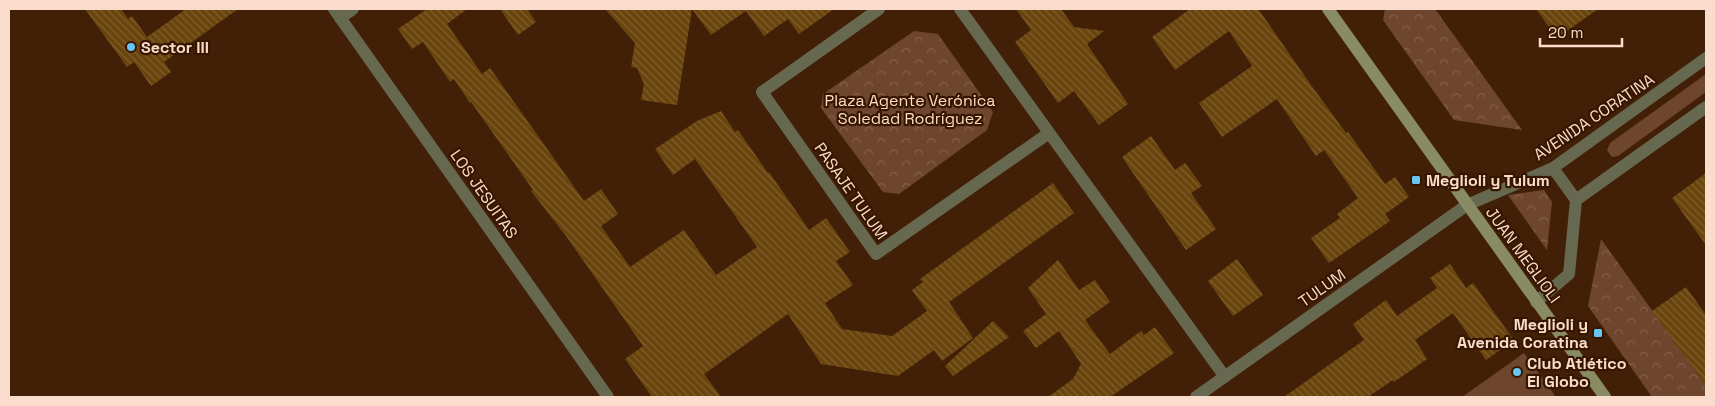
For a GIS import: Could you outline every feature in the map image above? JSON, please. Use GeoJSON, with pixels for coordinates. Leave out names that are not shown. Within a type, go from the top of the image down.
{"type":"FeatureCollection","features":[{"type":"Feature","properties":{"kind":"main road","name":"JUAN MEGLIOLI"},"geometry":{"type":"LineString","coordinates":[[1328,9],[1605,397]]}},
{"type":"Feature","properties":{"kind":"street"},"geometry":{"type":"LineString","coordinates":[[337,13],[353,9]]}},
{"type":"Feature","properties":{"kind":"street","name":"PASAJE TULUM"},"geometry":{"type":"LineString","coordinates":[[879,9],[762,92],[876,254],[1049,133]]}},
{"type":"Feature","properties":{"kind":"street"},"geometry":{"type":"LineString","coordinates":[[960,9],[1225,377]]}},
{"type":"Feature","properties":{"kind":"street","name":"LOS JESUITAS"},"geometry":{"type":"LineString","coordinates":[[337,13],[608,397]]}},
{"type":"Feature","properties":{"kind":"street","name":"AVENIDA CORATINA"},"geometry":{"type":"LineString","coordinates":[[1467,205],[1553,168],[1706,58]]}},
{"type":"Feature","properties":{"kind":"street"},"geometry":{"type":"LineString","coordinates":[[1576,200],[1706,107]]}},
{"type":"Feature","properties":{"kind":"street"},"geometry":{"type":"LineString","coordinates":[[1536,302],[1569,274],[1576,200],[1553,168]]}},
{"type":"Feature","properties":{"kind":"street","name":"TULUM"},"geometry":{"type":"LineString","coordinates":[[1196,397],[1467,205]]}},
{"type":"Feature","properties":{"kind":"green space"},"geometry":{"type":"Polygon","coordinates":[[[1385,9],[1435,9],[1522,130],[1454,120],[1383,20],[1385,9]]]}},
{"type":"Feature","properties":{"kind":"green space","name":"Plaza Agente Verónica Soledad Rodríguez"},"geometry":{"type":"Polygon","coordinates":[[[914,31],[938,34],[993,112],[987,130],[899,194],[883,192],[821,108],[823,94],[914,31]]]}},
{"type":"Feature","properties":{"kind":"green space"},"geometry":{"type":"Polygon","coordinates":[[[1706,74],[1706,92],[1618,156],[1611,156],[1607,150],[1610,143],[1706,74]]]}},
{"type":"Feature","properties":{"kind":"green space"},"geometry":{"type":"Polygon","coordinates":[[[1544,190],[1552,202],[1547,250],[1508,195],[1544,190]]]}},
{"type":"Feature","properties":{"kind":"green space"},"geometry":{"type":"Polygon","coordinates":[[[1601,239],[1706,386],[1706,397],[1652,397],[1588,306],[1601,239]]]}},
{"type":"Feature","properties":{"kind":"green space","name":"Club Atlético El Globo"},"geometry":{"type":"Polygon","coordinates":[[[1524,353],[1556,397],[1462,397],[1524,353]]]}},
{"type":"Feature","properties":{"kind":"building","name":"Sector III"},"geometry":{"type":"Polygon","coordinates":[[[85,9],[121,9],[128,19],[132,16],[147,37],[186,9],[238,9],[164,62],[171,72],[151,86],[134,62],[127,67],[85,9]]]}},
{"type":"Feature","properties":{"kind":"building"},"geometry":{"type":"Polygon","coordinates":[[[427,9],[467,9],[447,24],[482,74],[490,68],[584,201],[601,189],[618,214],[601,226],[630,267],[684,230],[716,275],[757,247],[695,159],[673,175],[655,149],[697,121],[721,111],[735,132],[738,130],[809,230],[826,218],[850,252],[836,261],[853,285],[825,303],[842,329],[892,336],[927,311],[912,290],[923,282],[920,279],[1053,183],[1074,213],[949,302],[973,338],[942,361],[934,350],[898,376],[821,364],[788,314],[704,374],[721,397],[652,397],[625,359],[643,346],[566,236],[531,191],[533,190],[454,79],[450,82],[423,42],[412,49],[398,29],[427,9]]]}},
{"type":"Feature","properties":{"kind":"building"},"geometry":{"type":"Polygon","coordinates":[[[500,9],[527,9],[536,22],[518,35],[500,9]]]}},
{"type":"Feature","properties":{"kind":"building"},"geometry":{"type":"Polygon","coordinates":[[[605,9],[692,9],[677,105],[641,100],[644,84],[637,68],[631,67],[635,43],[605,9]]]}},
{"type":"Feature","properties":{"kind":"building"},"geometry":{"type":"Polygon","coordinates":[[[692,9],[834,9],[799,34],[788,19],[764,36],[746,11],[711,35],[692,9]]]}},
{"type":"Feature","properties":{"kind":"building"},"geometry":{"type":"Polygon","coordinates":[[[1016,9],[1061,9],[1074,27],[1104,31],[1087,44],[1128,104],[1099,125],[1074,91],[1058,103],[1015,42],[1031,30],[1016,9]]]}},
{"type":"Feature","properties":{"kind":"building"},"geometry":{"type":"Polygon","coordinates":[[[1190,9],[1260,9],[1311,85],[1385,184],[1395,177],[1409,197],[1385,214],[1390,221],[1329,263],[1311,238],[1340,218],[1337,214],[1358,198],[1324,150],[1316,156],[1277,99],[1222,137],[1199,103],[1252,66],[1229,31],[1175,70],[1152,37],[1190,9]]]}},
{"type":"Feature","properties":{"kind":"building"},"geometry":{"type":"Polygon","coordinates":[[[1536,9],[1598,9],[1557,38],[1536,9]]]}},
{"type":"Feature","properties":{"kind":"building"},"geometry":{"type":"Polygon","coordinates":[[[1151,136],[1175,170],[1185,163],[1202,186],[1191,193],[1216,229],[1186,250],[1122,157],[1151,136]]]}},
{"type":"Feature","properties":{"kind":"building"},"geometry":{"type":"Polygon","coordinates":[[[1706,173],[1706,245],[1672,198],[1706,173]]]}},
{"type":"Feature","properties":{"kind":"building"},"geometry":{"type":"Polygon","coordinates":[[[1237,259],[1263,295],[1233,316],[1208,281],[1237,259]]]}},
{"type":"Feature","properties":{"kind":"building"},"geometry":{"type":"Polygon","coordinates":[[[1058,260],[1079,290],[1095,280],[1110,302],[1085,320],[1110,354],[1141,331],[1144,335],[1155,327],[1174,353],[1110,397],[1048,397],[1073,379],[1081,364],[1059,331],[1036,348],[1023,331],[1046,314],[1028,288],[1058,260]]]}},
{"type":"Feature","properties":{"kind":"building"},"geometry":{"type":"Polygon","coordinates":[[[1450,264],[1466,288],[1473,283],[1514,340],[1486,360],[1453,313],[1415,340],[1427,359],[1368,397],[1284,397],[1364,340],[1353,324],[1386,300],[1397,316],[1437,288],[1430,278],[1450,264]]]}},
{"type":"Feature","properties":{"kind":"building"},"geometry":{"type":"Polygon","coordinates":[[[1686,287],[1706,315],[1706,386],[1652,311],[1686,287]]]}},
{"type":"Feature","properties":{"kind":"building"},"geometry":{"type":"Polygon","coordinates":[[[993,321],[1009,337],[953,376],[945,366],[993,321]]]}},
{"type":"Feature","properties":{"kind":"place","name":"Sector III"},"geometry":{"type":"Point","coordinates":[131,47]}},
{"type":"Feature","properties":{"kind":"place","name":"Meglioli y Tulum"},"geometry":{"type":"Point","coordinates":[1416,180]}},
{"type":"Feature","properties":{"kind":"place","name":"Meglioli y Avenida Coratina"},"geometry":{"type":"Point","coordinates":[1598,333]}},
{"type":"Feature","properties":{"kind":"place","name":"Club Atlético El Globo"},"geometry":{"type":"Point","coordinates":[1517,372]}}]}
